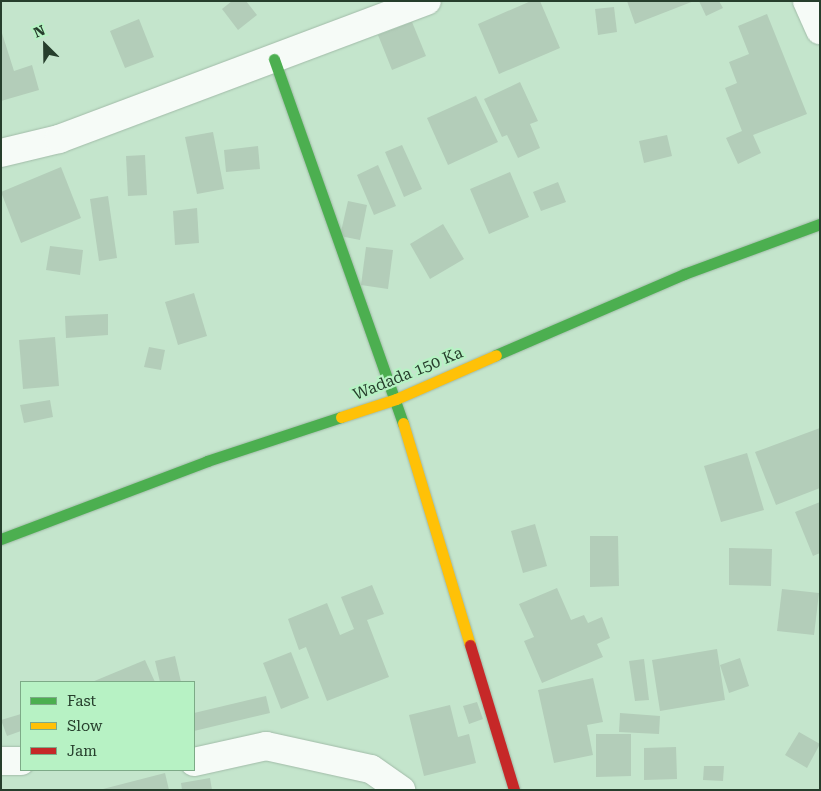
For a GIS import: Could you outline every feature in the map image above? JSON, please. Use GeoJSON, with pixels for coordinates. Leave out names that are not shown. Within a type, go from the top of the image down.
{"type":"FeatureCollection","features":[{"type":"Feature","properties":{"kind":"street"},"geometry":{"type":"LineString","coordinates":[[1,153],[59,140],[427,1]]}},
{"type":"Feature","properties":{"kind":"street"},"geometry":{"type":"LineString","coordinates":[[807,1],[820,30]]}},
{"type":"Feature","properties":{"kind":"street"},"geometry":{"type":"LineString","coordinates":[[274,59],[396,399],[514,790]]}},
{"type":"Feature","properties":{"kind":"street","name":"Wadada 150 Ka"},"geometry":{"type":"LineString","coordinates":[[1,539],[208,461],[396,399],[684,274],[820,224]]}},
{"type":"Feature","properties":{"kind":"street"},"geometry":{"type":"LineString","coordinates":[[195,762],[266,746],[370,769],[401,790]]}},
{"type":"Feature","properties":{"kind":"street"},"geometry":{"type":"LineString","coordinates":[[1,761],[20,761]]}},
{"type":"Feature","properties":{"kind":"building"},"geometry":{"type":"Polygon","coordinates":[[[232,1],[246,1],[257,15],[238,30],[222,9],[232,1]]]}},
{"type":"Feature","properties":{"kind":"building"},"geometry":{"type":"Polygon","coordinates":[[[531,1],[540,1],[560,48],[499,74],[478,24],[531,1]]]}},
{"type":"Feature","properties":{"kind":"building"},"geometry":{"type":"Polygon","coordinates":[[[627,1],[694,1],[635,24],[627,1]]]}},
{"type":"Feature","properties":{"kind":"building"},"geometry":{"type":"Polygon","coordinates":[[[699,1],[719,1],[723,8],[706,16],[699,1]]]}},
{"type":"Feature","properties":{"kind":"building"},"geometry":{"type":"Polygon","coordinates":[[[614,7],[617,32],[598,35],[595,9],[614,7]]]}},
{"type":"Feature","properties":{"kind":"building"},"geometry":{"type":"Polygon","coordinates":[[[767,14],[807,114],[753,135],[761,153],[738,164],[726,138],[742,131],[725,88],[737,83],[729,62],[749,54],[738,26],[767,14]]]}},
{"type":"Feature","properties":{"kind":"building"},"geometry":{"type":"Polygon","coordinates":[[[139,19],[154,57],[125,68],[110,31],[139,19]]]}},
{"type":"Feature","properties":{"kind":"building"},"geometry":{"type":"Polygon","coordinates":[[[412,22],[426,56],[392,70],[378,35],[412,22]]]}},
{"type":"Feature","properties":{"kind":"building"},"geometry":{"type":"Polygon","coordinates":[[[1,30],[14,71],[32,65],[39,90],[1,101],[1,30]]]}},
{"type":"Feature","properties":{"kind":"building"},"geometry":{"type":"Polygon","coordinates":[[[520,82],[538,121],[530,124],[540,148],[518,158],[507,135],[502,137],[484,99],[520,82]]]}},
{"type":"Feature","properties":{"kind":"building"},"geometry":{"type":"Polygon","coordinates":[[[476,96],[498,142],[448,165],[427,118],[476,96]]]}},
{"type":"Feature","properties":{"kind":"building"},"geometry":{"type":"Polygon","coordinates":[[[213,132],[224,189],[197,194],[185,137],[213,132]]]}},
{"type":"Feature","properties":{"kind":"building"},"geometry":{"type":"Polygon","coordinates":[[[667,135],[672,156],[644,163],[639,141],[667,135]]]}},
{"type":"Feature","properties":{"kind":"building"},"geometry":{"type":"Polygon","coordinates":[[[402,145],[422,189],[404,197],[385,152],[402,145]]]}},
{"type":"Feature","properties":{"kind":"building"},"geometry":{"type":"Polygon","coordinates":[[[258,146],[260,169],[226,172],[224,150],[258,146]]]}},
{"type":"Feature","properties":{"kind":"building"},"geometry":{"type":"Polygon","coordinates":[[[145,155],[147,195],[128,196],[126,156],[145,155]]]}},
{"type":"Feature","properties":{"kind":"building"},"geometry":{"type":"Polygon","coordinates":[[[378,165],[396,206],[374,215],[357,175],[378,165]]]}},
{"type":"Feature","properties":{"kind":"building"},"geometry":{"type":"Polygon","coordinates":[[[61,167],[81,218],[21,243],[1,192],[61,167]]]}},
{"type":"Feature","properties":{"kind":"building"},"geometry":{"type":"Polygon","coordinates":[[[510,172],[529,217],[489,234],[470,189],[510,172]]]}},
{"type":"Feature","properties":{"kind":"building"},"geometry":{"type":"Polygon","coordinates":[[[558,182],[566,202],[541,211],[533,192],[558,182]]]}},
{"type":"Feature","properties":{"kind":"building"},"geometry":{"type":"Polygon","coordinates":[[[108,196],[117,258],[99,261],[90,199],[108,196]]]}},
{"type":"Feature","properties":{"kind":"building"},"geometry":{"type":"Polygon","coordinates":[[[348,201],[367,205],[360,240],[340,236],[348,201]]]}},
{"type":"Feature","properties":{"kind":"building"},"geometry":{"type":"Polygon","coordinates":[[[197,208],[199,243],[175,245],[173,211],[197,208]]]}},
{"type":"Feature","properties":{"kind":"building"},"geometry":{"type":"Polygon","coordinates":[[[443,224],[464,259],[430,279],[410,244],[443,224]]]}},
{"type":"Feature","properties":{"kind":"building"},"geometry":{"type":"Polygon","coordinates":[[[50,246],[83,250],[80,275],[46,270],[50,246]]]}},
{"type":"Feature","properties":{"kind":"building"},"geometry":{"type":"Polygon","coordinates":[[[366,247],[393,250],[388,289],[361,285],[366,247]]]}},
{"type":"Feature","properties":{"kind":"building"},"geometry":{"type":"Polygon","coordinates":[[[194,293],[207,336],[178,345],[165,302],[194,293]]]}},
{"type":"Feature","properties":{"kind":"building"},"geometry":{"type":"Polygon","coordinates":[[[108,314],[108,335],[66,338],[65,316],[108,314]]]}},
{"type":"Feature","properties":{"kind":"building"},"geometry":{"type":"Polygon","coordinates":[[[55,337],[59,386],[23,389],[19,340],[55,337]]]}},
{"type":"Feature","properties":{"kind":"building"},"geometry":{"type":"Polygon","coordinates":[[[149,347],[165,350],[161,370],[144,367],[149,347]]]}},
{"type":"Feature","properties":{"kind":"building"},"geometry":{"type":"Polygon","coordinates":[[[50,400],[53,417],[24,423],[20,405],[50,400]]]}},
{"type":"Feature","properties":{"kind":"building"},"geometry":{"type":"Polygon","coordinates":[[[820,428],[820,488],[776,505],[755,452],[820,428]]]}},
{"type":"Feature","properties":{"kind":"building"},"geometry":{"type":"Polygon","coordinates":[[[747,453],[764,510],[721,522],[704,466],[747,453]]]}},
{"type":"Feature","properties":{"kind":"building"},"geometry":{"type":"Polygon","coordinates":[[[820,502],[820,553],[813,556],[795,512],[820,502]]]}},
{"type":"Feature","properties":{"kind":"building"},"geometry":{"type":"Polygon","coordinates":[[[535,524],[547,566],[523,573],[511,531],[535,524]]]}},
{"type":"Feature","properties":{"kind":"building"},"geometry":{"type":"Polygon","coordinates":[[[590,536],[618,536],[619,586],[590,587],[590,536]]]}},
{"type":"Feature","properties":{"kind":"building"},"geometry":{"type":"Polygon","coordinates":[[[729,548],[772,549],[771,586],[729,585],[729,548]]]}},
{"type":"Feature","properties":{"kind":"building"},"geometry":{"type":"Polygon","coordinates":[[[372,585],[384,614],[367,620],[389,677],[327,701],[306,647],[299,650],[288,619],[327,603],[340,635],[354,629],[341,597],[372,585]]]}},
{"type":"Feature","properties":{"kind":"building"},"geometry":{"type":"Polygon","coordinates":[[[557,588],[571,620],[584,615],[588,623],[602,617],[610,638],[597,644],[603,657],[542,683],[524,641],[534,637],[519,604],[557,588]]]}},
{"type":"Feature","properties":{"kind":"building"},"geometry":{"type":"Polygon","coordinates":[[[782,589],[819,593],[814,635],[777,631],[782,589]]]}},
{"type":"Feature","properties":{"kind":"building"},"geometry":{"type":"Polygon","coordinates":[[[717,649],[725,700],[660,711],[652,660],[717,649]]]}},
{"type":"Feature","properties":{"kind":"building"},"geometry":{"type":"Polygon","coordinates":[[[291,652],[309,698],[281,709],[263,663],[291,652]]]}},
{"type":"Feature","properties":{"kind":"building"},"geometry":{"type":"Polygon","coordinates":[[[175,656],[181,681],[160,681],[155,661],[175,656]]]}},
{"type":"Feature","properties":{"kind":"building"},"geometry":{"type":"Polygon","coordinates":[[[740,658],[749,686],[729,693],[720,665],[740,658]]]}},
{"type":"Feature","properties":{"kind":"building"},"geometry":{"type":"Polygon","coordinates":[[[644,659],[649,700],[635,701],[629,661],[644,659]]]}},
{"type":"Feature","properties":{"kind":"building"},"geometry":{"type":"Polygon","coordinates":[[[145,660],[155,681],[94,681],[145,660]]]}},
{"type":"Feature","properties":{"kind":"building"},"geometry":{"type":"Polygon","coordinates":[[[593,678],[603,722],[587,725],[593,755],[554,763],[538,690],[593,678]]]}},
{"type":"Feature","properties":{"kind":"building"},"geometry":{"type":"Polygon","coordinates":[[[266,696],[270,713],[195,731],[195,713],[266,696]]]}},
{"type":"Feature","properties":{"kind":"building"},"geometry":{"type":"Polygon","coordinates":[[[477,702],[483,719],[469,724],[463,706],[477,702]]]}},
{"type":"Feature","properties":{"kind":"building"},"geometry":{"type":"Polygon","coordinates":[[[450,705],[458,737],[469,734],[476,763],[424,776],[409,715],[450,705]]]}},
{"type":"Feature","properties":{"kind":"building"},"geometry":{"type":"Polygon","coordinates":[[[620,713],[660,716],[659,734],[619,732],[620,713]]]}},
{"type":"Feature","properties":{"kind":"building"},"geometry":{"type":"Polygon","coordinates":[[[20,714],[20,731],[7,736],[1,720],[20,714]]]}},
{"type":"Feature","properties":{"kind":"building"},"geometry":{"type":"Polygon","coordinates":[[[799,732],[820,744],[807,768],[785,755],[799,732]]]}},
{"type":"Feature","properties":{"kind":"building"},"geometry":{"type":"Polygon","coordinates":[[[596,734],[631,734],[631,776],[596,777],[596,734]]]}},
{"type":"Feature","properties":{"kind":"building"},"geometry":{"type":"Polygon","coordinates":[[[676,747],[677,779],[644,780],[644,748],[676,747]]]}},
{"type":"Feature","properties":{"kind":"building"},"geometry":{"type":"Polygon","coordinates":[[[704,766],[724,766],[723,781],[703,780],[704,766]]]}},
{"type":"Feature","properties":{"kind":"building"},"geometry":{"type":"Polygon","coordinates":[[[165,773],[169,790],[103,790],[103,789],[165,773]]]}},
{"type":"Feature","properties":{"kind":"building"},"geometry":{"type":"Polygon","coordinates":[[[210,778],[212,790],[182,790],[181,783],[210,778]]]}},
{"type":"Feature","properties":{"kind":"traffic: fast"},"geometry":{"type":"LineString","coordinates":[[274,59],[403,423]]}},
{"type":"Feature","properties":{"kind":"traffic: fast"},"geometry":{"type":"LineString","coordinates":[[496,355],[684,274],[820,224]]}},
{"type":"Feature","properties":{"kind":"traffic: fast"},"geometry":{"type":"LineString","coordinates":[[1,539],[207,461],[341,417]]}},
{"type":"Feature","properties":{"kind":"traffic: slow"},"geometry":{"type":"LineString","coordinates":[[341,417],[396,399],[496,355]]}},
{"type":"Feature","properties":{"kind":"traffic: slow"},"geometry":{"type":"LineString","coordinates":[[403,423],[470,645]]}},
{"type":"Feature","properties":{"kind":"traffic: jam"},"geometry":{"type":"LineString","coordinates":[[470,645],[514,790]]}}]}
